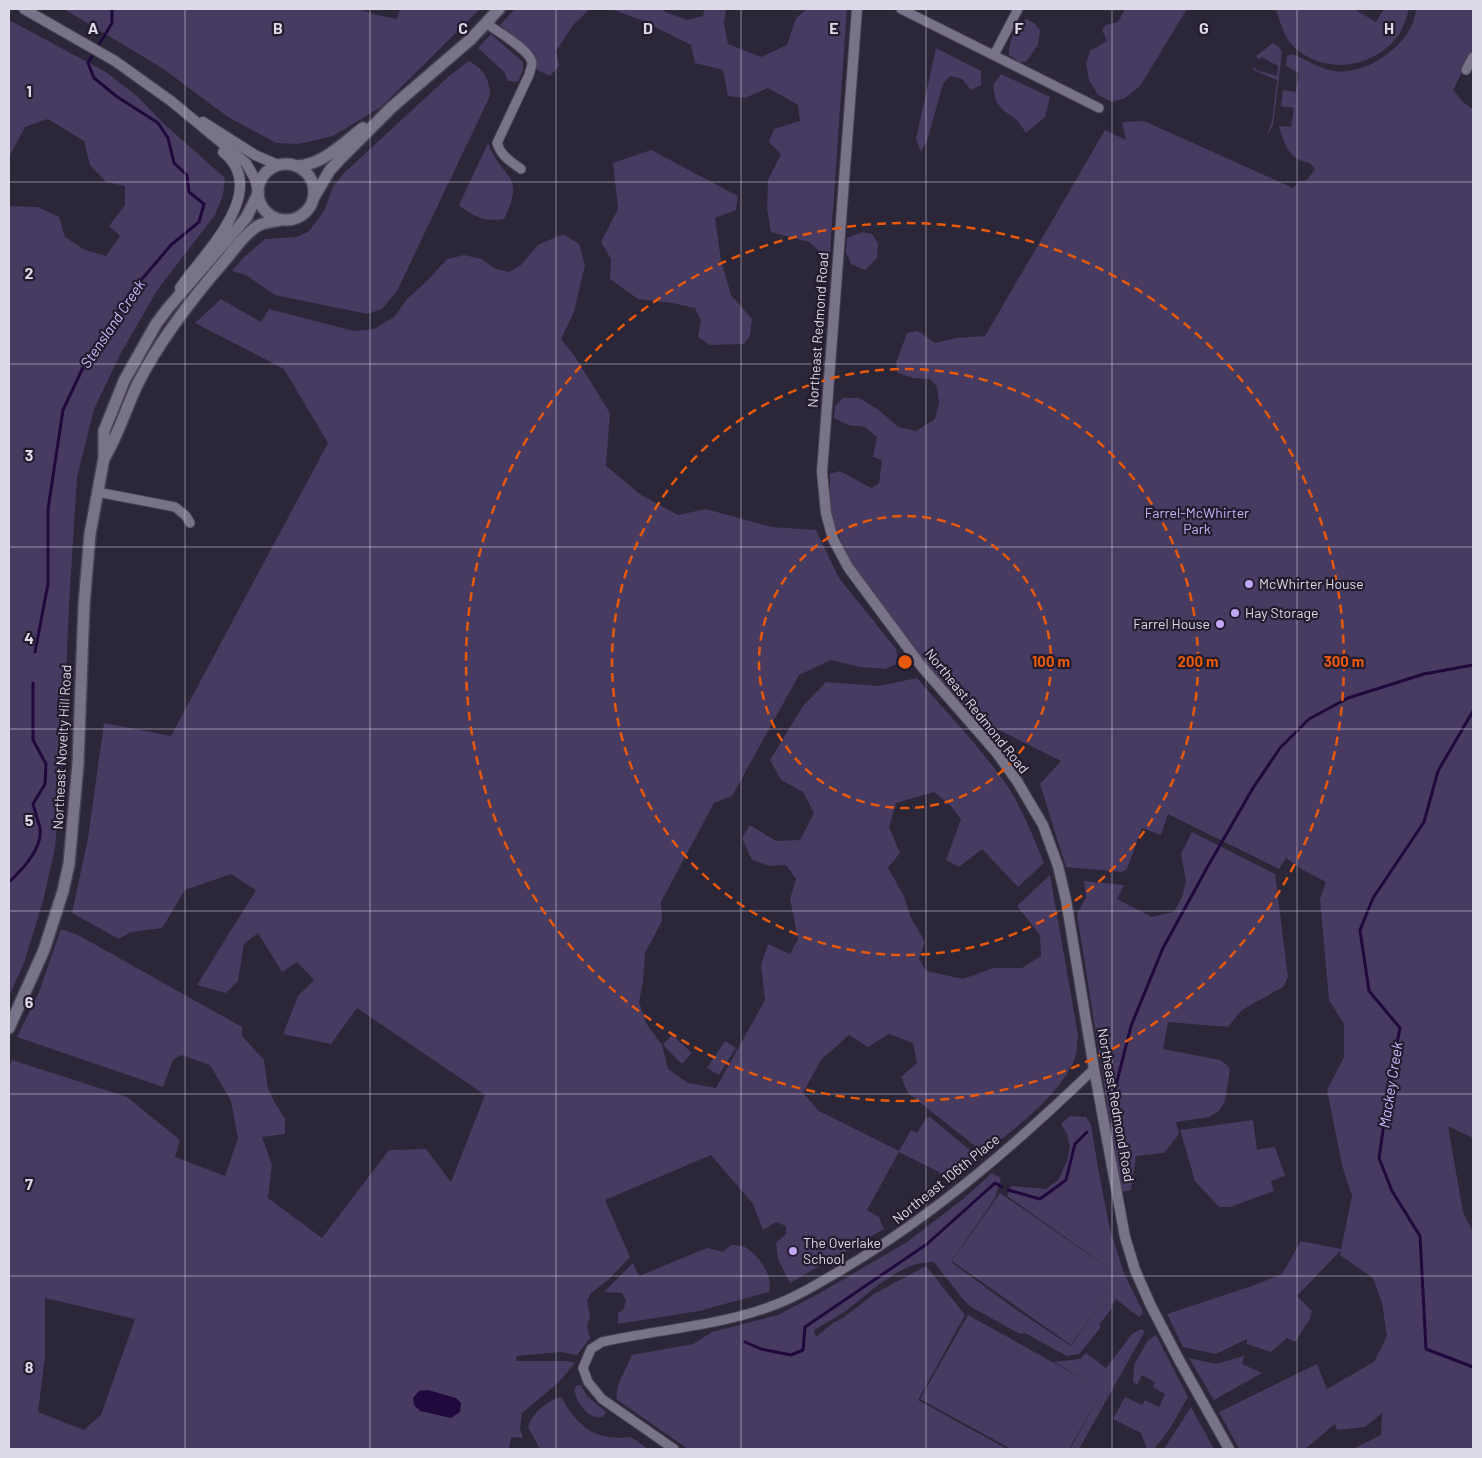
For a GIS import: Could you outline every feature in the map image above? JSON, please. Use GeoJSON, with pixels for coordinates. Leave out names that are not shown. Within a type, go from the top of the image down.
{"type":"FeatureCollection","features":[{"type":"Feature","properties":{"kind":"main road"},"geometry":{"type":"LineString","coordinates":[[392,107],[330,170],[306,212],[290,220],[281,220],[267,213],[262,207],[258,193],[259,183],[270,169],[278,165],[287,164],[306,166],[322,160],[392,107],[468,41],[499,9]]}},
{"type":"Feature","properties":{"kind":"main road"},"geometry":{"type":"LineString","coordinates":[[297,166],[311,178],[314,197]]}},
{"type":"Feature","properties":{"kind":"main road","name":"Northeast Novelty Hill Road"},"geometry":{"type":"LineString","coordinates":[[9,1028],[44,950],[63,890],[68,864],[77,773],[84,605],[90,534],[104,458],[104,432],[124,381],[156,324],[246,218],[258,193]]}},
{"type":"Feature","properties":{"kind":"main road","name":"Northeast Novelty Hill Road"},"geometry":{"type":"LineString","coordinates":[[104,458],[116,438],[139,382],[170,331],[196,295],[235,248],[255,228],[281,220]]}},
{"type":"Feature","properties":{"kind":"street"},"geometry":{"type":"LineString","coordinates":[[24,9],[115,61],[171,101],[255,155],[278,165]]}},
{"type":"Feature","properties":{"kind":"street","name":"Northeast Redmond Road"},"geometry":{"type":"LineString","coordinates":[[857,9],[822,472],[826,513],[833,539],[848,567],[922,668],[1006,766],[1043,826],[1058,866],[1066,900],[1094,1069],[1125,1237],[1135,1270],[1151,1306],[1229,1449]]}},
{"type":"Feature","properties":{"kind":"street"},"geometry":{"type":"LineString","coordinates":[[900,9],[1099,108]]}},
{"type":"Feature","properties":{"kind":"street"},"geometry":{"type":"LineString","coordinates":[[994,55],[1018,9]]}},
{"type":"Feature","properties":{"kind":"street"},"geometry":{"type":"LineString","coordinates":[[486,23],[524,50],[532,63],[529,75],[498,143],[500,151],[521,169]]}},
{"type":"Feature","properties":{"kind":"street"},"geometry":{"type":"LineString","coordinates":[[1466,70],[1473,57]]}},
{"type":"Feature","properties":{"kind":"street"},"geometry":{"type":"LineString","coordinates":[[171,101],[246,163],[255,179],[258,193]]}},
{"type":"Feature","properties":{"kind":"street"},"geometry":{"type":"LineString","coordinates":[[168,308],[186,278],[226,228],[239,198],[240,187],[240,178],[233,161],[187,120],[171,101]]}},
{"type":"Feature","properties":{"kind":"street"},"geometry":{"type":"LineString","coordinates":[[97,492],[175,507],[186,516],[190,524]]}},
{"type":"Feature","properties":{"kind":"street","name":"Northeast 106th Place"},"geometry":{"type":"LineString","coordinates":[[674,1449],[602,1398],[588,1382],[583,1368],[592,1349],[602,1342],[729,1318],[768,1308],[829,1277],[872,1252],[920,1220],[1032,1126],[1094,1069]]}},
{"type":"Feature","properties":{"kind":"green space"},"geometry":{"type":"Polygon","coordinates":[[[64,9],[360,9],[376,15],[397,19],[400,9],[480,9],[381,107],[333,136],[298,144],[276,143],[228,117],[162,68],[64,9]]]}},
{"type":"Feature","properties":{"kind":"green space"},"geometry":{"type":"Polygon","coordinates":[[[515,9],[590,9],[574,24],[556,51],[559,66],[550,76],[537,70],[534,53],[500,25],[515,9]]]}},
{"type":"Feature","properties":{"kind":"green space"},"geometry":{"type":"Polygon","coordinates":[[[611,9],[663,9],[665,12],[687,20],[703,16],[705,9],[726,9],[724,24],[728,44],[761,57],[787,45],[796,18],[807,9],[847,9],[830,252],[821,253],[809,242],[771,232],[767,209],[768,180],[781,154],[769,142],[774,129],[800,121],[798,105],[768,88],[745,98],[728,96],[723,70],[695,63],[691,45],[641,20],[611,9]]]}},
{"type":"Feature","properties":{"kind":"green space"},"geometry":{"type":"Polygon","coordinates":[[[1125,9],[1187,9],[1140,86],[1125,98],[1112,102],[1098,95],[1089,80],[1086,64],[1090,51],[1107,41],[1102,30],[1106,25],[1118,22],[1125,9]]]}},
{"type":"Feature","properties":{"kind":"green space"},"geometry":{"type":"Polygon","coordinates":[[[1276,9],[1354,9],[1376,22],[1384,9],[1409,9],[1399,34],[1387,48],[1361,62],[1333,65],[1319,62],[1306,56],[1294,47],[1285,34],[1276,9]]]}},
{"type":"Feature","properties":{"kind":"green space","name":"Farrel-McWhirter Park"},"geometry":{"type":"Polygon","coordinates":[[[1416,9],[1473,9],[1473,51],[1453,90],[1464,103],[1473,109],[1473,1138],[1448,1126],[1463,1212],[1473,1232],[1473,1449],[1353,1449],[1381,1435],[1382,1413],[1365,1427],[1337,1430],[1335,1424],[1305,1449],[1239,1449],[1219,1412],[1317,1364],[1327,1389],[1374,1362],[1387,1336],[1382,1303],[1373,1278],[1340,1255],[1341,1250],[1297,1296],[1312,1311],[1310,1319],[1295,1342],[1287,1338],[1271,1352],[1247,1344],[1247,1339],[1216,1354],[1183,1347],[1167,1314],[1282,1274],[1301,1241],[1341,1249],[1352,1196],[1342,1165],[1327,1090],[1344,1057],[1344,1024],[1329,1000],[1320,899],[1326,882],[1303,870],[1286,858],[1279,869],[1168,814],[1161,835],[1142,828],[1127,869],[1122,872],[1066,867],[1040,784],[1061,761],[961,711],[851,569],[853,565],[844,551],[830,511],[830,474],[840,471],[871,488],[879,483],[882,460],[873,457],[877,437],[865,427],[848,425],[834,418],[835,406],[843,398],[859,398],[879,410],[898,427],[916,431],[935,419],[939,403],[937,387],[930,379],[913,378],[898,373],[896,363],[907,333],[918,331],[935,343],[956,338],[985,336],[1105,130],[1126,140],[1122,122],[1144,121],[1293,188],[1299,181],[1307,180],[1315,169],[1310,163],[1292,155],[1285,145],[1279,126],[1291,127],[1294,108],[1281,106],[1283,90],[1296,92],[1299,73],[1286,66],[1287,56],[1292,54],[1334,71],[1347,71],[1374,63],[1387,55],[1407,34],[1413,22],[1416,9]]]}},
{"type":"Feature","properties":{"kind":"green space"},"geometry":{"type":"Polygon","coordinates":[[[1026,19],[1034,23],[1040,30],[1038,45],[1026,62],[1019,62],[1009,55],[1009,50],[1016,30],[1026,19]]]}},
{"type":"Feature","properties":{"kind":"green space"},"geometry":{"type":"Polygon","coordinates":[[[9,20],[106,72],[138,97],[162,122],[225,178],[223,195],[215,215],[158,289],[122,351],[94,409],[77,477],[62,769],[55,848],[43,901],[24,963],[9,996],[9,206],[38,207],[59,217],[65,237],[85,250],[106,256],[120,236],[109,226],[125,205],[125,186],[106,182],[90,165],[84,141],[48,119],[25,127],[9,157],[9,20]]]}},
{"type":"Feature","properties":{"kind":"green space"},"geometry":{"type":"Polygon","coordinates":[[[491,34],[523,62],[523,70],[518,82],[508,81],[504,72],[478,48],[491,34]]]}},
{"type":"Feature","properties":{"kind":"green space"},"geometry":{"type":"Polygon","coordinates":[[[1273,43],[1282,52],[1273,125],[1266,138],[1272,121],[1277,80],[1253,70],[1255,66],[1256,70],[1277,76],[1278,66],[1261,57],[1259,60],[1256,56],[1273,43]]]}},
{"type":"Feature","properties":{"kind":"green space"},"geometry":{"type":"Polygon","coordinates":[[[936,48],[981,71],[981,85],[971,90],[962,79],[950,76],[943,84],[927,141],[921,152],[916,139],[936,48]]]}},
{"type":"Feature","properties":{"kind":"green space"},"geometry":{"type":"Polygon","coordinates":[[[469,61],[479,68],[485,76],[489,85],[490,96],[397,291],[382,309],[367,314],[275,295],[246,275],[232,271],[243,258],[265,239],[297,237],[309,231],[324,211],[333,187],[343,174],[449,76],[469,61]]]}},
{"type":"Feature","properties":{"kind":"green space"},"geometry":{"type":"Polygon","coordinates":[[[1001,74],[1050,97],[1045,117],[1026,133],[1017,120],[1003,110],[996,101],[993,85],[1001,74]]]}},
{"type":"Feature","properties":{"kind":"green space"},"geometry":{"type":"Polygon","coordinates":[[[488,143],[493,155],[510,177],[512,184],[513,193],[504,219],[490,220],[480,218],[459,205],[488,143]]]}},
{"type":"Feature","properties":{"kind":"green space"},"geometry":{"type":"Polygon","coordinates":[[[651,150],[738,196],[736,210],[715,218],[721,260],[731,295],[752,319],[750,336],[744,344],[710,345],[698,337],[701,320],[695,308],[638,299],[610,279],[611,259],[601,242],[618,209],[613,163],[651,150]]]}},
{"type":"Feature","properties":{"kind":"green space"},"geometry":{"type":"Polygon","coordinates":[[[862,232],[872,234],[878,243],[877,258],[865,270],[851,264],[846,252],[847,238],[862,232]]]}},
{"type":"Feature","properties":{"kind":"green space"},"geometry":{"type":"Polygon","coordinates":[[[563,234],[579,244],[585,265],[574,312],[561,339],[574,355],[610,413],[606,466],[641,495],[678,515],[706,509],[771,527],[816,530],[839,578],[896,649],[899,663],[885,669],[860,667],[831,660],[799,675],[732,796],[714,803],[661,902],[662,921],[645,953],[639,1002],[646,1023],[662,1045],[668,1069],[688,1083],[716,1088],[765,1000],[761,965],[768,944],[790,954],[798,939],[790,899],[796,879],[786,865],[770,866],[752,860],[742,838],[750,825],[776,841],[800,840],[814,813],[803,792],[781,780],[770,760],[803,706],[826,682],[879,686],[917,678],[977,747],[1010,790],[1033,835],[1044,863],[1018,887],[982,849],[959,867],[946,860],[961,819],[950,805],[934,792],[896,803],[889,827],[900,853],[888,868],[904,896],[910,916],[925,942],[919,959],[926,971],[963,979],[993,968],[1022,968],[1041,956],[1040,935],[1017,906],[1050,875],[1078,1035],[1075,1058],[1068,1072],[1048,1098],[984,1153],[908,1093],[901,1077],[917,1063],[913,1043],[889,1034],[868,1047],[849,1035],[821,1060],[803,1093],[819,1111],[899,1151],[911,1130],[917,1133],[926,1118],[930,1117],[978,1157],[953,1179],[899,1152],[867,1210],[879,1217],[884,1229],[790,1283],[778,1259],[776,1243],[786,1234],[786,1226],[776,1222],[763,1230],[753,1204],[711,1155],[605,1200],[630,1257],[608,1280],[591,1293],[587,1301],[590,1315],[587,1327],[590,1338],[577,1355],[560,1352],[517,1356],[516,1361],[567,1361],[575,1363],[558,1383],[522,1413],[520,1429],[523,1438],[511,1437],[509,1449],[9,1449],[9,1067],[12,1060],[127,1097],[180,1140],[175,1157],[225,1176],[238,1138],[231,1101],[210,1065],[181,1055],[173,1060],[163,1087],[17,1037],[39,992],[61,929],[78,935],[242,1027],[242,1036],[264,1060],[268,1088],[285,1119],[285,1134],[262,1137],[272,1165],[268,1198],[322,1238],[389,1150],[426,1149],[451,1182],[485,1095],[357,1008],[331,1044],[283,1034],[298,996],[314,980],[297,962],[282,972],[258,933],[244,944],[238,981],[226,993],[197,985],[256,890],[231,874],[185,890],[162,928],[131,932],[119,939],[72,913],[88,838],[104,723],[171,736],[328,443],[284,369],[195,323],[221,299],[261,322],[269,309],[354,331],[374,329],[394,317],[408,298],[447,259],[464,255],[482,259],[494,268],[509,272],[521,265],[538,245],[563,234]],[[45,1298],[45,1357],[38,1412],[84,1430],[101,1415],[135,1319],[45,1298]]]}},
{"type":"Feature","properties":{"kind":"green space"},"geometry":{"type":"Polygon","coordinates":[[[1192,832],[1275,874],[1288,977],[1283,987],[1242,1010],[1228,1027],[1168,1022],[1163,1049],[1220,1060],[1227,1065],[1230,1070],[1225,1101],[1219,1111],[1209,1117],[1176,1122],[1179,1134],[1164,1153],[1136,1156],[1131,1190],[1121,1192],[1077,914],[1086,897],[1084,881],[1124,885],[1117,899],[1152,917],[1174,912],[1182,897],[1186,881],[1181,854],[1192,832]]]}},
{"type":"Feature","properties":{"kind":"green space"},"geometry":{"type":"Polygon","coordinates":[[[672,1035],[692,1053],[682,1064],[663,1045],[672,1035]]]}},
{"type":"Feature","properties":{"kind":"green space"},"geometry":{"type":"Polygon","coordinates":[[[725,1041],[736,1048],[719,1075],[707,1068],[725,1041]]]}},
{"type":"Feature","properties":{"kind":"green space"},"geometry":{"type":"Polygon","coordinates":[[[1070,1116],[1086,1117],[1091,1125],[1110,1230],[1124,1273],[1143,1314],[1139,1317],[1116,1299],[1112,1308],[1099,1325],[1101,1327],[1079,1354],[1067,1356],[1025,1333],[1020,1334],[971,1307],[934,1262],[910,1266],[898,1272],[844,1312],[814,1330],[816,1337],[874,1294],[926,1266],[965,1315],[918,1400],[1007,1449],[688,1449],[616,1399],[618,1385],[632,1355],[693,1344],[712,1332],[778,1315],[820,1293],[907,1242],[963,1199],[992,1173],[1001,1178],[995,1198],[951,1262],[1018,1311],[1071,1346],[1115,1282],[1071,1345],[952,1261],[1000,1193],[1120,1276],[1007,1196],[1011,1186],[1046,1189],[1059,1179],[1067,1161],[1070,1146],[1067,1134],[1061,1124],[1070,1116]]]}},
{"type":"Feature","properties":{"kind":"green space"},"geometry":{"type":"Polygon","coordinates":[[[1253,1120],[1257,1150],[1275,1147],[1285,1176],[1271,1181],[1274,1191],[1230,1207],[1219,1207],[1195,1181],[1180,1130],[1253,1120]]]}},
{"type":"Feature","properties":{"kind":"green space"},"geometry":{"type":"Polygon","coordinates":[[[731,1245],[743,1246],[754,1253],[759,1259],[767,1272],[770,1286],[769,1292],[699,1311],[618,1324],[618,1313],[623,1310],[626,1301],[622,1293],[604,1292],[633,1263],[639,1276],[707,1248],[723,1252],[731,1245]]]}},
{"type":"Feature","properties":{"kind":"green space"},"geometry":{"type":"Polygon","coordinates":[[[968,1315],[1099,1388],[1054,1362],[1080,1359],[1086,1353],[1106,1368],[1132,1334],[1141,1329],[1145,1331],[1079,1449],[1070,1449],[1103,1390],[1069,1449],[1011,1449],[920,1399],[968,1315]]]}},
{"type":"Feature","properties":{"kind":"green space"},"geometry":{"type":"Polygon","coordinates":[[[1156,1335],[1188,1397],[1169,1430],[1154,1449],[1147,1449],[1141,1433],[1113,1419],[1125,1397],[1142,1405],[1145,1400],[1159,1407],[1165,1394],[1153,1387],[1155,1382],[1142,1375],[1137,1385],[1133,1382],[1134,1365],[1148,1340],[1156,1335]]]}},
{"type":"Feature","properties":{"kind":"green space"},"geometry":{"type":"Polygon","coordinates":[[[1244,1356],[1242,1364],[1262,1373],[1214,1400],[1189,1358],[1216,1364],[1244,1356]]]}},
{"type":"Feature","properties":{"kind":"green space"},"geometry":{"type":"Polygon","coordinates":[[[577,1385],[581,1385],[587,1396],[606,1412],[603,1417],[592,1416],[584,1410],[574,1390],[577,1385]]]}},
{"type":"Feature","properties":{"kind":"green space"},"geometry":{"type":"Polygon","coordinates":[[[561,1397],[574,1416],[588,1430],[607,1437],[631,1437],[648,1449],[540,1449],[528,1427],[530,1422],[540,1408],[561,1397]]]}},
{"type":"Feature","properties":{"kind":"green space"},"geometry":{"type":"Polygon","coordinates":[[[1191,1407],[1214,1449],[1164,1449],[1191,1407]]]}},
{"type":"Feature","properties":{"kind":"shaded area"},"geometry":{"type":"Polygon","coordinates":[[[428,1390],[456,1398],[461,1403],[460,1412],[451,1418],[420,1411],[414,1405],[413,1398],[419,1391],[428,1390]]]}},
{"type":"Feature","properties":{"kind":"waterway","name":"Stensland Creek"},"geometry":{"type":"LineString","coordinates":[[35,652],[48,584],[48,509],[63,410],[88,357],[130,293],[171,245],[199,222],[204,204],[189,192],[187,175],[174,163],[168,138],[158,123],[116,96],[94,78],[88,63],[112,23],[112,9]]}},
{"type":"Feature","properties":{"kind":"waterway"},"geometry":{"type":"LineString","coordinates":[[1113,1121],[1117,1115],[1113,1097],[1131,1026],[1163,948],[1253,788],[1280,748],[1309,719],[1348,698],[1424,674],[1473,665]]}},
{"type":"Feature","properties":{"kind":"waterway","name":"Stensland Creek"},"geometry":{"type":"LineString","coordinates":[[9,882],[35,851],[40,836],[40,828],[33,804],[45,784],[46,764],[33,740],[33,683]]}},
{"type":"Feature","properties":{"kind":"waterway","name":"Mackey Creek"},"geometry":{"type":"LineString","coordinates":[[1473,711],[1438,771],[1424,822],[1373,898],[1360,930],[1369,991],[1400,1028],[1379,1158],[1392,1191],[1420,1236],[1426,1349],[1473,1367]]}},
{"type":"Feature","properties":{"kind":"waterway"},"geometry":{"type":"LineString","coordinates":[[1008,1190],[1040,1199],[1066,1180],[1075,1144],[1087,1132]]}},
{"type":"Feature","properties":{"kind":"waterway"},"geometry":{"type":"LineString","coordinates":[[745,1342],[761,1349],[791,1355],[803,1350],[805,1327],[927,1244],[995,1183],[1002,1187]]}},
{"type":"Feature","properties":{"kind":"place","name":"McWhirter House"},"geometry":{"type":"Point","coordinates":[1249,584]}},
{"type":"Feature","properties":{"kind":"place","name":"Hay Storage"},"geometry":{"type":"Point","coordinates":[1235,613]}},
{"type":"Feature","properties":{"kind":"place","name":"Farrel House"},"geometry":{"type":"Point","coordinates":[1220,624]}},
{"type":"Feature","properties":{"kind":"place","name":"The Overlake School"},"geometry":{"type":"Point","coordinates":[793,1251]}}]}
